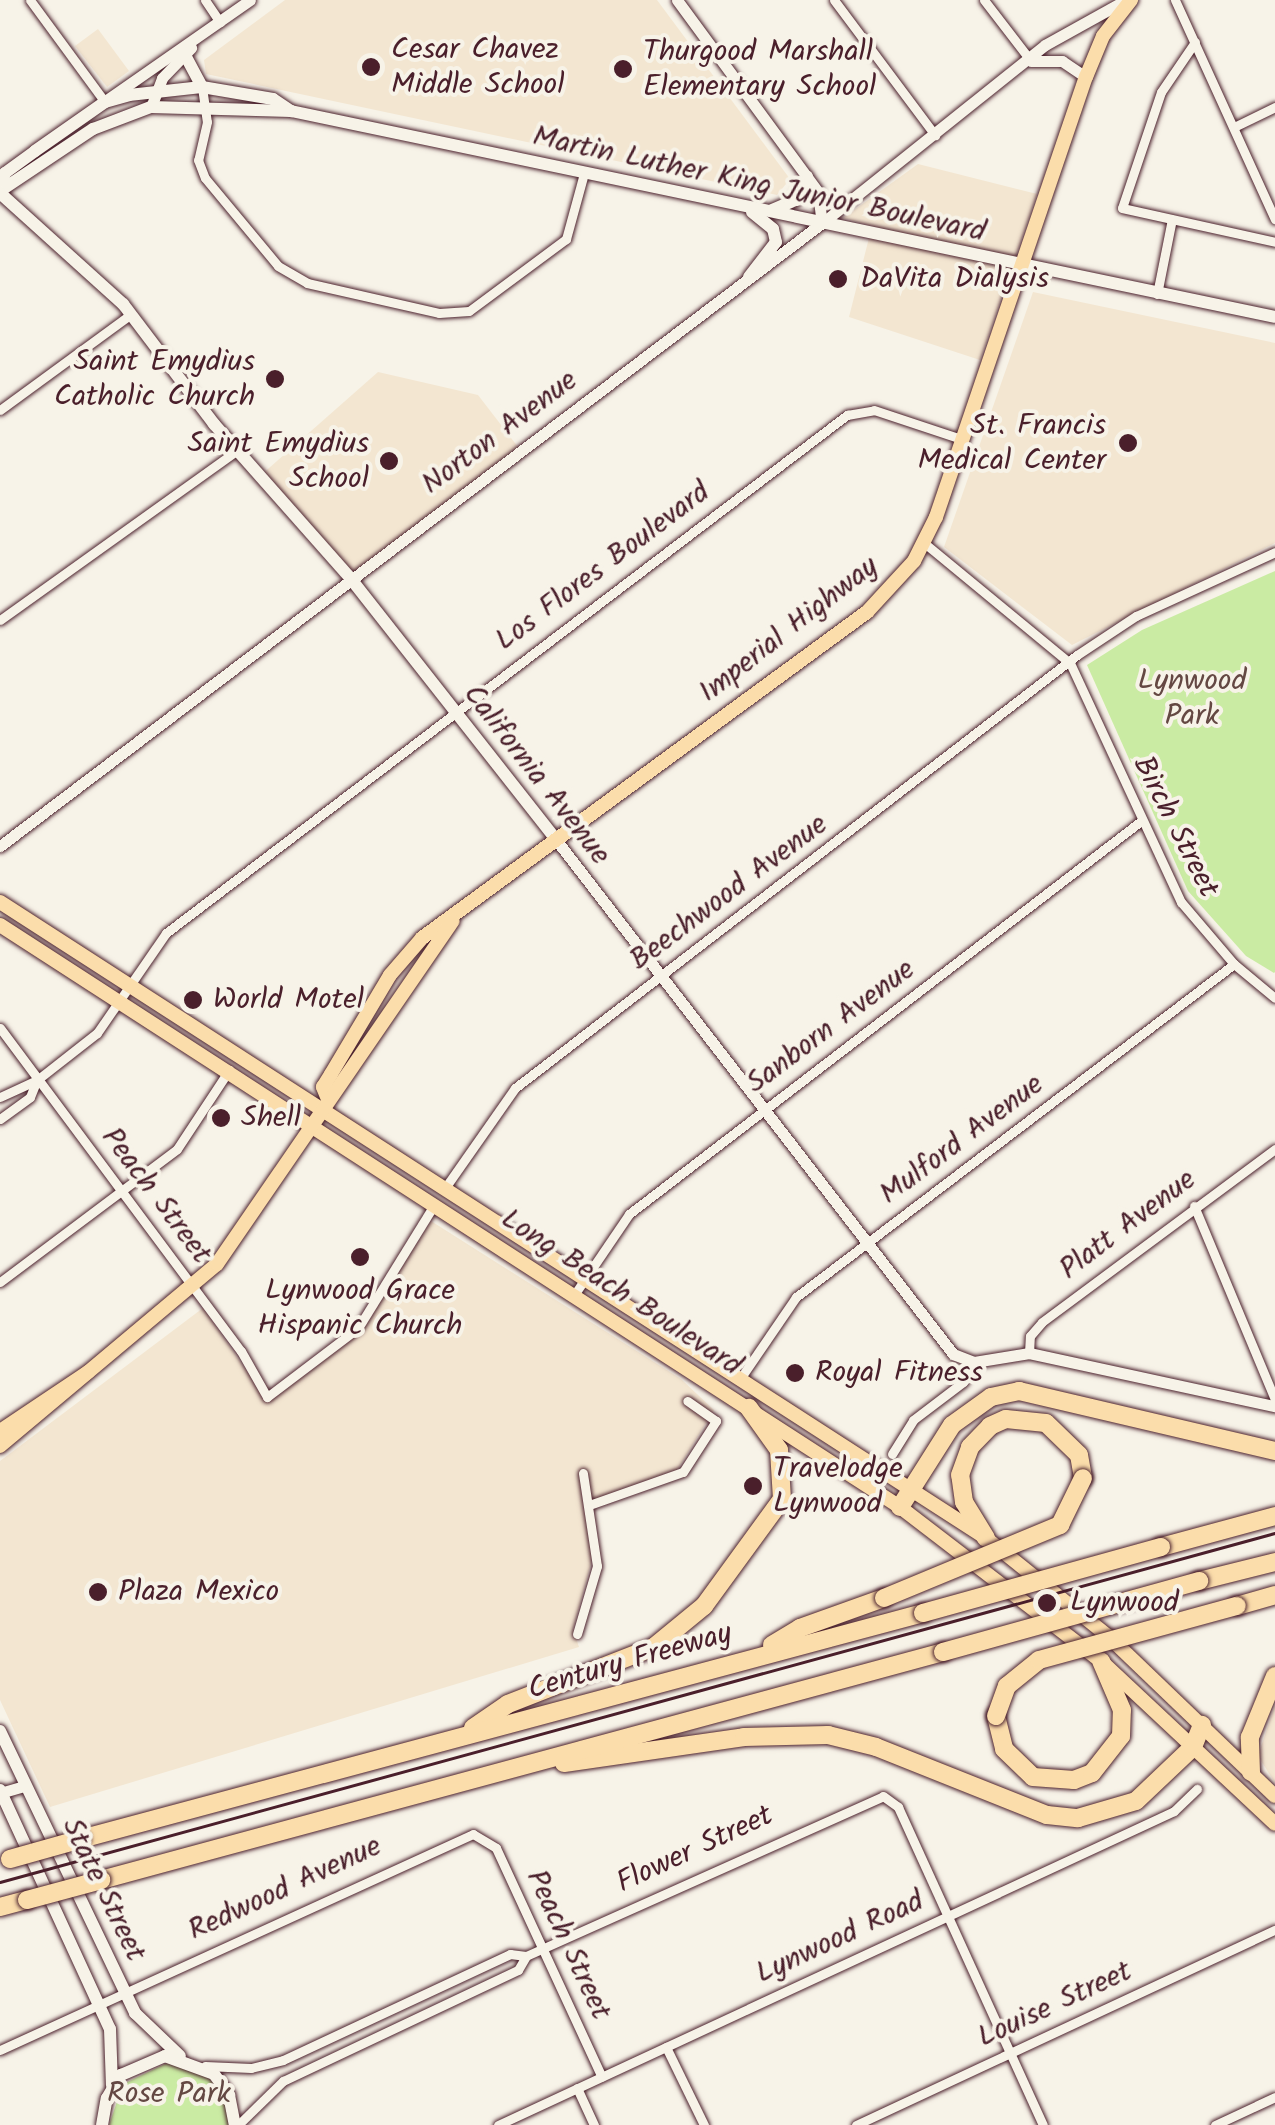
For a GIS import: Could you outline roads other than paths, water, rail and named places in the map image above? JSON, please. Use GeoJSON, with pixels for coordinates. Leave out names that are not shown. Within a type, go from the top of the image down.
{"type":"FeatureCollection","features":[{"type":"Feature","properties":{"kind":"highway"},"geometry":{"type":"LineString","coordinates":[[900,1507],[970,1408],[1019,1391],[1275,1452]]}},
{"type":"Feature","properties":{"kind":"highway"},"geometry":{"type":"LineString","coordinates":[[462,1736],[508,1704],[654,1647],[704,1606],[782,1499],[779,1450],[749,1408]]}},
{"type":"Feature","properties":{"kind":"highway"},"geometry":{"type":"LineString","coordinates":[[759,1654],[800,1628],[884,1598],[1060,1525],[1083,1478],[1071,1444],[1046,1423],[1006,1419],[990,1426],[970,1447],[960,1474],[964,1502],[986,1538]]}},
{"type":"Feature","properties":{"kind":"highway","name":"Century Freeway"},"geometry":{"type":"LineString","coordinates":[[5,1860],[1275,1516]]}},
{"type":"Feature","properties":{"kind":"highway"},"geometry":{"type":"LineString","coordinates":[[0,1908],[1275,1562]]}},
{"type":"Feature","properties":{"kind":"highway"},"geometry":{"type":"LineString","coordinates":[[1101,1661],[1122,1710],[1121,1736],[1092,1773],[1064,1781],[1033,1777],[1004,1749],[996,1716],[1007,1686],[1040,1660],[1275,1595]]}},
{"type":"Feature","properties":{"kind":"highway"},"geometry":{"type":"LineString","coordinates":[[1251,1772],[1250,1737],[1275,1676]]}},
{"type":"Feature","properties":{"kind":"highway"},"geometry":{"type":"LineString","coordinates":[[538,1764],[590,1764],[744,1738],[828,1736],[876,1746],[1047,1816],[1078,1818],[1136,1801],[1193,1747],[1202,1725]]}},
{"type":"Feature","properties":{"kind":"main road","name":"Imperial Highway"},"geometry":{"type":"LineString","coordinates":[[0,1446],[194,1288],[230,1247],[325,1101],[324,1087],[390,976],[444,919],[453,921],[867,612],[923,542],[1086,77],[1104,36],[1128,0]]}},
{"type":"Feature","properties":{"kind":"main road"},"geometry":{"type":"LineString","coordinates":[[184,53],[202,87]]}},
{"type":"Feature","properties":{"kind":"main road","name":"Martin Luther King Junior Boulevard"},"geometry":{"type":"LineString","coordinates":[[0,190],[5,173],[105,102],[156,88],[202,87],[272,99],[291,111]]}},
{"type":"Feature","properties":{"kind":"main road","name":"Martin Luther King Junior Boulevard"},"geometry":{"type":"LineString","coordinates":[[0,190],[93,129],[151,107],[291,111],[1275,317]]}},
{"type":"Feature","properties":{"kind":"main road"},"geometry":{"type":"LineString","coordinates":[[770,211],[796,200],[807,176]]}},
{"type":"Feature","properties":{"kind":"main road","name":"California Avenue"},"geometry":{"type":"LineString","coordinates":[[0,190],[132,314],[236,451],[350,579],[557,841]]}},
{"type":"Feature","properties":{"kind":"main road"},"geometry":{"type":"LineString","coordinates":[[741,205],[776,236],[769,258],[749,278]]}},
{"type":"Feature","properties":{"kind":"main road","name":"Long Beach Boulevard"},"geometry":{"type":"LineString","coordinates":[[0,902],[325,1101],[445,1188],[584,1280],[742,1376],[986,1538],[1108,1636],[1275,1796]]}},
{"type":"Feature","properties":{"kind":"main road","name":"Long Beach Boulevard"},"geometry":{"type":"LineString","coordinates":[[0,925],[312,1122],[900,1507],[1101,1661],[1275,1824]]}},
{"type":"Feature","properties":{"kind":"main road","name":"Imperial Highway"},"geometry":{"type":"LineString","coordinates":[[0,1430],[88,1371]]}},
{"type":"Feature","properties":{"kind":"main road","name":"State Street"},"geometry":{"type":"LineString","coordinates":[[0,1731],[124,1992],[146,2027],[180,2056],[203,2066]]}},
{"type":"Feature","properties":{"kind":"main road","name":"State Street"},"geometry":{"type":"LineString","coordinates":[[0,1792],[99,2004],[114,2048],[112,2086],[100,2123]]}},
{"type":"Feature","properties":{"kind":"main road"},"geometry":{"type":"LineString","coordinates":[[112,2086],[142,2062],[180,2056]]}},
{"type":"Feature","properties":{"kind":"main road"},"geometry":{"type":"LineString","coordinates":[[203,2066],[230,2095],[237,2125]]}},
{"type":"Feature","properties":{"kind":"street"},"geometry":{"type":"LineString","coordinates":[[30,0],[105,102],[250,0]]}},
{"type":"Feature","properties":{"kind":"street"},"geometry":{"type":"LineString","coordinates":[[204,0],[220,22]]}},
{"type":"Feature","properties":{"kind":"street"},"geometry":{"type":"LineString","coordinates":[[677,0],[807,176],[823,204],[822,223]]}},
{"type":"Feature","properties":{"kind":"street"},"geometry":{"type":"LineString","coordinates":[[834,0],[935,135]]}},
{"type":"Feature","properties":{"kind":"street"},"geometry":{"type":"LineString","coordinates":[[984,0],[1031,61],[1062,61],[1086,77]]}},
{"type":"Feature","properties":{"kind":"street","name":"Norton Avenue"},"geometry":{"type":"LineString","coordinates":[[0,846],[1086,18],[1128,0]]}},
{"type":"Feature","properties":{"kind":"street"},"geometry":{"type":"LineString","coordinates":[[1175,0],[1275,219]]}},
{"type":"Feature","properties":{"kind":"street"},"geometry":{"type":"LineString","coordinates":[[151,107],[156,88],[184,53],[220,22]]}},
{"type":"Feature","properties":{"kind":"street"},"geometry":{"type":"LineString","coordinates":[[1195,42],[1161,92],[1122,208],[1275,242]]}},
{"type":"Feature","properties":{"kind":"street"},"geometry":{"type":"LineString","coordinates":[[202,87],[205,107],[200,169],[278,266],[307,284],[439,312],[483,305],[560,246],[584,173]]}},
{"type":"Feature","properties":{"kind":"street"},"geometry":{"type":"LineString","coordinates":[[1234,127],[1275,107]]}},
{"type":"Feature","properties":{"kind":"street"},"geometry":{"type":"LineString","coordinates":[[1157,294],[1172,219]]}},
{"type":"Feature","properties":{"kind":"street"},"geometry":{"type":"LineString","coordinates":[[0,410],[132,314]]}},
{"type":"Feature","properties":{"kind":"street","name":"Los Flores Boulevard"},"geometry":{"type":"LineString","coordinates":[[0,1097],[37,1080],[97,1033],[166,933],[846,415],[874,410],[962,439]]}},
{"type":"Feature","properties":{"kind":"street"},"geometry":{"type":"LineString","coordinates":[[0,620],[236,451]]}},
{"type":"Feature","properties":{"kind":"street","name":"Birch Street"},"geometry":{"type":"LineString","coordinates":[[923,542],[1070,662],[1181,902],[1234,964],[1273,992]]}},
{"type":"Feature","properties":{"kind":"street","name":"Beechwood Avenue"},"geometry":{"type":"LineString","coordinates":[[445,1188],[503,1098],[1070,662],[1136,616],[1275,552]]}},
{"type":"Feature","properties":{"kind":"street","name":"Sanborn Avenue"},"geometry":{"type":"LineString","coordinates":[[574,1296],[629,1214],[1141,820]]}},
{"type":"Feature","properties":{"kind":"street","name":"California Avenue"},"geometry":{"type":"LineString","coordinates":[[557,841],[943,1344],[974,1362]]}},
{"type":"Feature","properties":{"kind":"street","name":"Mulford Avenue"},"geometry":{"type":"LineString","coordinates":[[742,1376],[796,1297],[1234,964]]}},
{"type":"Feature","properties":{"kind":"street","name":"Peach Street"},"geometry":{"type":"LineString","coordinates":[[0,1028],[194,1288],[268,1397],[358,1328],[434,1205]]}},
{"type":"Feature","properties":{"kind":"street"},"geometry":{"type":"LineString","coordinates":[[0,1282],[177,1149],[229,1070]]}},
{"type":"Feature","properties":{"kind":"street","name":"Los Flores Boulevard"},"geometry":{"type":"LineString","coordinates":[[0,1120],[30,1097],[37,1080]]}},
{"type":"Feature","properties":{"kind":"street","name":"Platt Avenue"},"geometry":{"type":"LineString","coordinates":[[1029,1353],[1030,1336],[1042,1322],[1275,1149]]}},
{"type":"Feature","properties":{"kind":"street"},"geometry":{"type":"LineString","coordinates":[[1194,1206],[1275,1403]]}},
{"type":"Feature","properties":{"kind":"street"},"geometry":{"type":"LineString","coordinates":[[892,1454],[913,1420],[963,1382],[974,1362],[1029,1353],[1275,1403]]}},
{"type":"Feature","properties":{"kind":"street"},"geometry":{"type":"LineString","coordinates":[[592,1504],[683,1472],[716,1421],[688,1401]]}},
{"type":"Feature","properties":{"kind":"street"},"geometry":{"type":"LineString","coordinates":[[577,1634],[596,1566],[592,1504],[583,1473]]}},
{"type":"Feature","properties":{"kind":"street"},"geometry":{"type":"LineString","coordinates":[[0,1792],[25,1786]]}},
{"type":"Feature","properties":{"kind":"street","name":"Lynwood Road"},"geometry":{"type":"LineString","coordinates":[[498,2125],[1174,1811],[1198,1789]]}},
{"type":"Feature","properties":{"kind":"street","name":"Flower Street"},"geometry":{"type":"LineString","coordinates":[[203,2066],[251,2068],[283,2060],[510,1954],[526,1956],[542,1949],[870,1796],[887,1797],[898,1807],[948,1916]]}},
{"type":"Feature","properties":{"kind":"street","name":"Redwood Avenue"},"geometry":{"type":"LineString","coordinates":[[0,2050],[460,1836],[485,1837]]}},
{"type":"Feature","properties":{"kind":"street","name":"Peach Street"},"geometry":{"type":"LineString","coordinates":[[485,1837],[602,2076]]}},
{"type":"Feature","properties":{"kind":"street"},"geometry":{"type":"LineString","coordinates":[[948,1916],[1044,2125]]}},
{"type":"Feature","properties":{"kind":"street","name":"Louise Street"},"geometry":{"type":"LineString","coordinates":[[856,2125],[1275,1930]]}},
{"type":"Feature","properties":{"kind":"street","name":"Flower Street"},"geometry":{"type":"LineString","coordinates":[[237,2125],[282,2081],[518,1970],[526,1956]]}},
{"type":"Feature","properties":{"kind":"street"},"geometry":{"type":"LineString","coordinates":[[372,2019],[379,2036]]}},
{"type":"Feature","properties":{"kind":"street"},"geometry":{"type":"LineString","coordinates":[[666,2047],[704,2125]]}},
{"type":"Feature","properties":{"kind":"street"},"geometry":{"type":"LineString","coordinates":[[577,2088],[594,2125]]}},
{"type":"Feature","properties":{"kind":"street"},"geometry":{"type":"LineString","coordinates":[[1216,2125],[1275,2097]]}},
{"type":"Feature","properties":{"kind":"tram line"},"geometry":{"type":"LineString","coordinates":[[0,1882],[1275,1533]]}},
{"type":"Feature","properties":{"kind":"place","name":"Cesar Chavez Middle School"},"geometry":{"type":"Point","coordinates":[371,67]}},
{"type":"Feature","properties":{"kind":"place","name":"Thurgood Marshall Elementary School"},"geometry":{"type":"Point","coordinates":[623,69]}},
{"type":"Feature","properties":{"kind":"place","name":"DaVita Dialysis"},"geometry":{"type":"Point","coordinates":[838,279]}},
{"type":"Feature","properties":{"kind":"place","name":"Saint Emydius Catholic Church"},"geometry":{"type":"Point","coordinates":[275,379]}},
{"type":"Feature","properties":{"kind":"place","name":"St. Francis Medical Center"},"geometry":{"type":"Point","coordinates":[1128,443]}},
{"type":"Feature","properties":{"kind":"place","name":"Saint Emydius School"},"geometry":{"type":"Point","coordinates":[389,461]}},
{"type":"Feature","properties":{"kind":"place","name":"World Motel"},"geometry":{"type":"Point","coordinates":[193,1000]}},
{"type":"Feature","properties":{"kind":"place","name":"Shell"},"geometry":{"type":"Point","coordinates":[221,1118]}},
{"type":"Feature","properties":{"kind":"place","name":"Lynwood Grace Hispanic Church"},"geometry":{"type":"Point","coordinates":[360,1257]}},
{"type":"Feature","properties":{"kind":"place","name":"Royal Fitness"},"geometry":{"type":"Point","coordinates":[795,1373]}},
{"type":"Feature","properties":{"kind":"place","name":"Travelodge Lynwood"},"geometry":{"type":"Point","coordinates":[753,1486]}},
{"type":"Feature","properties":{"kind":"place","name":"Plaza Mexico"},"geometry":{"type":"Point","coordinates":[98,1592]}},
{"type":"Feature","properties":{"kind":"place","name":"Lynwood"},"geometry":{"type":"Point","coordinates":[1047,1603]}},
{"type":"Feature","properties":{"kind":"park label","name":"Lynwood Park"},"geometry":{"type":"Point","coordinates":[1192,698]}},
{"type":"Feature","properties":{"kind":"park label","name":"Rose Park"},"geometry":{"type":"Point","coordinates":[169,2094]}}]}
